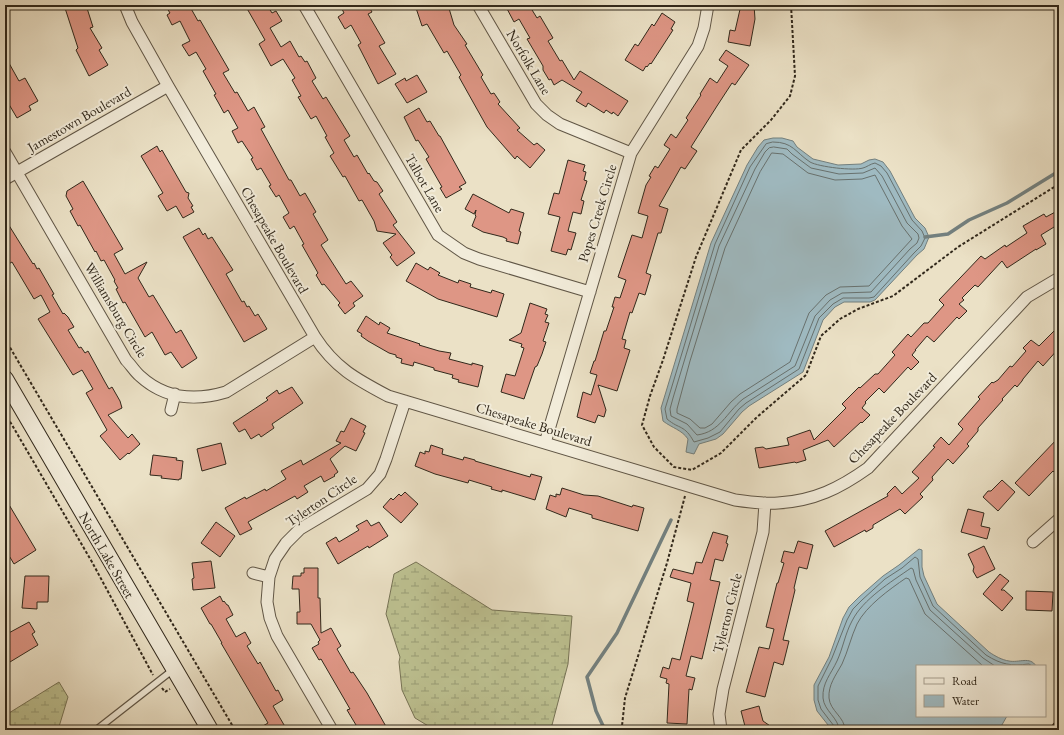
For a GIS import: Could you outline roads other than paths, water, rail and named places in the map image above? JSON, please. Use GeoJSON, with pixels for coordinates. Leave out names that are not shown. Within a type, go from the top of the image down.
{"type":"FeatureCollection","features":[{"type":"Feature","properties":{"kind":"street","name":"Chesapeake Boulevard"},"geometry":{"type":"LineString","coordinates":[[125,5],[132,22],[168,86],[315,337],[324,352],[338,366],[353,377],[388,396],[735,500],[777,504],[802,501],[826,493],[850,481],[868,468],[1027,297],[1059,278]]}},
{"type":"Feature","properties":{"kind":"street","name":"Talbot Lane"},"geometry":{"type":"LineString","coordinates":[[304,5],[438,235],[464,253],[479,259],[590,292]]}},
{"type":"Feature","properties":{"kind":"street","name":"Norfolk Lane"},"geometry":{"type":"LineString","coordinates":[[478,5],[536,104],[547,115],[560,124],[631,153]]}},
{"type":"Feature","properties":{"kind":"street","name":"Popes Creek Circle"},"geometry":{"type":"LineString","coordinates":[[545,443],[631,153],[698,46],[704,28],[708,5]]}},
{"type":"Feature","properties":{"kind":"street","name":"Jamestown Boulevard"},"geometry":{"type":"LineString","coordinates":[[5,179],[168,86]]}},
{"type":"Feature","properties":{"kind":"street","name":"Williamsburg Circle"},"geometry":{"type":"LineString","coordinates":[[5,152],[126,360],[140,376],[152,386],[175,394],[193,398],[226,392],[315,337]]}},
{"type":"Feature","properties":{"kind":"street","name":"North Lake Street"},"geometry":{"type":"LineString","coordinates":[[5,379],[210,730]]}},
{"type":"Feature","properties":{"kind":"street"},"geometry":{"type":"LineString","coordinates":[[171,410],[175,394]]}},
{"type":"Feature","properties":{"kind":"street","name":"Tylerton Circle"},"geometry":{"type":"LineString","coordinates":[[332,730],[277,636],[270,618],[267,602],[269,577],[275,560],[286,543],[300,530],[367,489],[380,474],[405,401]]}},
{"type":"Feature","properties":{"kind":"street","name":"Tylerton Circle"},"geometry":{"type":"LineString","coordinates":[[721,730],[719,714],[723,689],[763,532],[765,503]]}},
{"type":"Feature","properties":{"kind":"street"},"geometry":{"type":"LineString","coordinates":[[1033,542],[1059,519]]}},
{"type":"Feature","properties":{"kind":"street"},"geometry":{"type":"LineString","coordinates":[[253,573],[269,577]]}},
{"type":"Feature","properties":{"kind":"lane"},"geometry":{"type":"LineString","coordinates":[[96,730],[156,682],[178,676]]}},
{"type":"Feature","properties":{"kind":"water"},"geometry":{"type":"Polygon","coordinates":[[[782,138],[793,141],[797,147],[813,159],[838,165],[861,164],[875,159],[883,162],[890,171],[915,218],[925,228],[929,237],[924,249],[875,300],[870,302],[844,302],[835,307],[823,320],[803,372],[749,406],[723,434],[716,439],[699,444],[694,454],[686,452],[688,439],[680,431],[663,421],[661,408],[711,243],[747,165],[764,140],[782,138]]]}},
{"type":"Feature","properties":{"kind":"water"},"geometry":{"type":"Polygon","coordinates":[[[919,549],[922,550],[922,567],[924,576],[937,604],[989,652],[1006,660],[1031,661],[1035,665],[916,665],[916,717],[1006,717],[999,730],[832,730],[817,711],[814,700],[814,685],[829,657],[843,618],[849,607],[883,576],[919,549]]]}},
{"type":"Feature","properties":{"kind":"waterway"},"geometry":{"type":"LineString","coordinates":[[925,237],[948,234],[969,220],[1007,203],[1059,171]]}},
{"type":"Feature","properties":{"kind":"waterway"},"geometry":{"type":"LineString","coordinates":[[605,730],[596,711],[587,677],[617,633],[671,520]]}}]}
